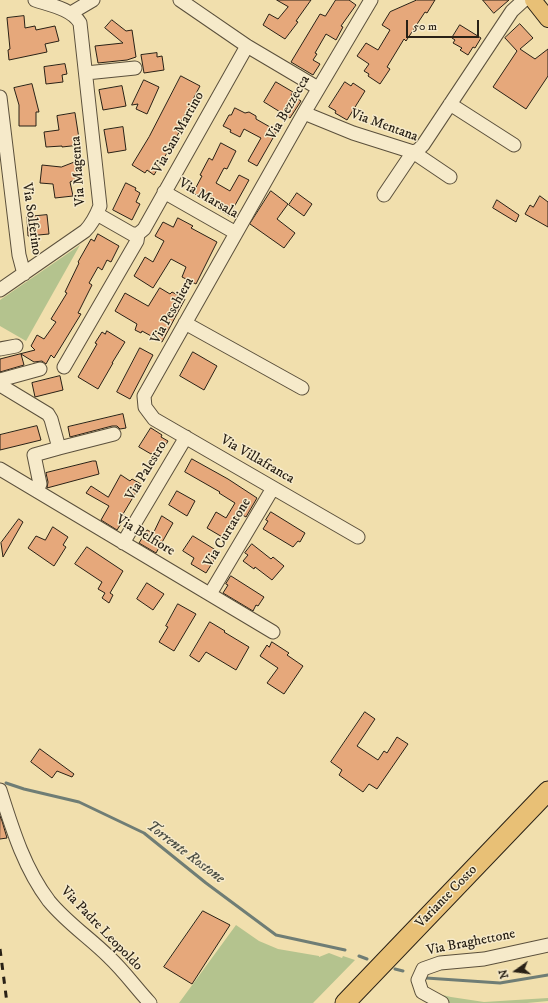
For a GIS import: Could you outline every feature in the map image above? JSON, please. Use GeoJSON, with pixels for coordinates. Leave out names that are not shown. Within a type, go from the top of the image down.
{"type":"FeatureCollection","features":[{"type":"Feature","properties":{"kind":"highway","name":"Variante Costo"},"geometry":{"type":"LineString","coordinates":[[345,1003],[548,790]]}},
{"type":"Feature","properties":{"kind":"main road"},"geometry":{"type":"LineString","coordinates":[[533,0],[548,19]]}},
{"type":"Feature","properties":{"kind":"street"},"geometry":{"type":"LineString","coordinates":[[35,0],[76,18],[94,0]]}},
{"type":"Feature","properties":{"kind":"street"},"geometry":{"type":"LineString","coordinates":[[180,0],[247,46],[318,88]]}},
{"type":"Feature","properties":{"kind":"street","name":"Via Bezzecca"},"geometry":{"type":"LineString","coordinates":[[236,233],[318,88],[372,0]]}},
{"type":"Feature","properties":{"kind":"street"},"geometry":{"type":"LineString","coordinates":[[384,195],[413,152],[418,150],[423,145],[512,10],[524,0]]}},
{"type":"Feature","properties":{"kind":"street","name":"Via Magenta"},"geometry":{"type":"LineString","coordinates":[[0,290],[85,231],[91,225],[97,214],[100,201],[86,73],[76,18]]}},
{"type":"Feature","properties":{"kind":"street","name":"Via San Martino"},"geometry":{"type":"LineString","coordinates":[[64,367],[137,241],[138,234],[144,229],[247,46]]}},
{"type":"Feature","properties":{"kind":"street"},"geometry":{"type":"LineString","coordinates":[[86,73],[136,68]]}},
{"type":"Feature","properties":{"kind":"street","name":"Via Solferino"},"geometry":{"type":"LineString","coordinates":[[0,97],[19,255],[24,274]]}},
{"type":"Feature","properties":{"kind":"street"},"geometry":{"type":"LineString","coordinates":[[450,104],[514,144]]}},
{"type":"Feature","properties":{"kind":"street","name":"Via Mentana"},"geometry":{"type":"LineString","coordinates":[[304,113],[353,133],[413,152],[450,177]]}},
{"type":"Feature","properties":{"kind":"street","name":"Via Marsala"},"geometry":{"type":"LineString","coordinates":[[164,192],[236,233]]}},
{"type":"Feature","properties":{"kind":"street"},"geometry":{"type":"LineString","coordinates":[[97,214],[132,234],[138,234]]}},
{"type":"Feature","properties":{"kind":"street","name":"Via Peschiera"},"geometry":{"type":"LineString","coordinates":[[145,407],[144,396],[236,233]]}},
{"type":"Feature","properties":{"kind":"street"},"geometry":{"type":"LineString","coordinates":[[185,323],[302,388]]}},
{"type":"Feature","properties":{"kind":"street"},"geometry":{"type":"LineString","coordinates":[[0,349],[16,346]]}},
{"type":"Feature","properties":{"kind":"street"},"geometry":{"type":"LineString","coordinates":[[0,380],[40,369]]}},
{"type":"Feature","properties":{"kind":"street"},"geometry":{"type":"LineString","coordinates":[[0,385],[48,414],[51,419],[59,448]]}},
{"type":"Feature","properties":{"kind":"street","name":"Via Villafranca"},"geometry":{"type":"LineString","coordinates":[[145,407],[154,419],[358,536]]}},
{"type":"Feature","properties":{"kind":"street"},"geometry":{"type":"LineString","coordinates":[[37,491],[40,484],[34,455],[114,434]]}},
{"type":"Feature","properties":{"kind":"street","name":"Via Palestro"},"geometry":{"type":"LineString","coordinates":[[123,542],[186,437]]}},
{"type":"Feature","properties":{"kind":"street","name":"Via Belfiore"},"geometry":{"type":"LineString","coordinates":[[0,469],[273,632]]}},
{"type":"Feature","properties":{"kind":"street","name":"Via Curtatone"},"geometry":{"type":"LineString","coordinates":[[210,594],[273,488]]}},
{"type":"Feature","properties":{"kind":"street","name":"Via Padre Leopoldo"},"geometry":{"type":"LineString","coordinates":[[0,790],[3,807],[18,844],[32,873],[50,901],[73,926],[109,957],[150,1003]]}},
{"type":"Feature","properties":{"kind":"street","name":"Via Braghettone"},"geometry":{"type":"LineString","coordinates":[[442,1003],[422,992],[418,980],[422,969],[440,963],[484,959],[548,945]]}},
{"type":"Feature","properties":{"kind":"green space"},"geometry":{"type":"Polygon","coordinates":[[[80,245],[26,341],[0,326],[0,300],[80,245]]]}},
{"type":"Feature","properties":{"kind":"green space"},"geometry":{"type":"Polygon","coordinates":[[[236,925],[259,941],[278,949],[319,957],[329,953],[342,958],[343,956],[355,960],[313,1003],[179,1003],[236,925]]]}},
{"type":"Feature","properties":{"kind":"green space"},"geometry":{"type":"Polygon","coordinates":[[[417,989],[451,997],[484,1002],[548,998],[548,1001],[527,1003],[432,1003],[417,989]]]}},
{"type":"Feature","properties":{"kind":"building"},"geometry":{"type":"Polygon","coordinates":[[[277,0],[311,0],[296,21],[298,22],[285,39],[263,25],[269,14],[278,19],[288,7],[277,0]]]}},
{"type":"Feature","properties":{"kind":"building"},"geometry":{"type":"Polygon","coordinates":[[[336,0],[349,0],[356,5],[341,26],[343,27],[336,40],[326,34],[315,53],[317,54],[313,60],[320,64],[313,75],[291,62],[320,14],[325,16],[336,0]]]}},
{"type":"Feature","properties":{"kind":"building"},"geometry":{"type":"Polygon","coordinates":[[[417,0],[435,0],[427,13],[425,12],[406,41],[404,39],[387,67],[390,69],[380,84],[368,76],[369,74],[364,71],[369,64],[357,56],[366,43],[378,50],[390,30],[382,25],[390,12],[417,0]]]}},
{"type":"Feature","properties":{"kind":"building"},"geometry":{"type":"Polygon","coordinates":[[[483,0],[509,0],[494,13],[483,0]]]}},
{"type":"Feature","properties":{"kind":"building"},"geometry":{"type":"Polygon","coordinates":[[[24,16],[25,28],[35,26],[36,30],[55,26],[59,41],[45,44],[47,52],[9,60],[8,50],[10,49],[7,18],[24,16]]]}},
{"type":"Feature","properties":{"kind":"building"},"geometry":{"type":"Polygon","coordinates":[[[112,20],[126,31],[132,30],[136,57],[127,60],[98,63],[95,46],[123,43],[105,28],[112,20]]]}},
{"type":"Feature","properties":{"kind":"building"},"geometry":{"type":"Polygon","coordinates":[[[520,24],[533,38],[520,49],[535,59],[548,49],[548,76],[526,109],[493,87],[517,51],[505,38],[520,24]]]}},
{"type":"Feature","properties":{"kind":"building"},"geometry":{"type":"Polygon","coordinates":[[[460,25],[481,38],[475,48],[473,47],[468,55],[460,50],[462,48],[453,43],[455,40],[452,38],[460,25]]]}},
{"type":"Feature","properties":{"kind":"building"},"geometry":{"type":"Polygon","coordinates":[[[157,53],[157,57],[162,56],[164,70],[144,73],[141,55],[157,53]]]}},
{"type":"Feature","properties":{"kind":"building"},"geometry":{"type":"Polygon","coordinates":[[[65,64],[67,74],[62,75],[63,82],[46,84],[44,67],[65,64]]]}},
{"type":"Feature","properties":{"kind":"building"},"geometry":{"type":"Polygon","coordinates":[[[181,76],[200,86],[181,122],[184,124],[154,175],[147,170],[145,173],[132,165],[149,137],[181,76]]]}},
{"type":"Feature","properties":{"kind":"building"},"geometry":{"type":"Polygon","coordinates":[[[144,80],[159,87],[147,114],[136,109],[138,104],[132,105],[144,80]]]}},
{"type":"Feature","properties":{"kind":"building"},"geometry":{"type":"Polygon","coordinates":[[[276,82],[293,92],[291,95],[301,101],[290,118],[264,102],[276,82]]]}},
{"type":"Feature","properties":{"kind":"building"},"geometry":{"type":"Polygon","coordinates":[[[345,82],[351,86],[353,83],[365,91],[347,120],[335,113],[336,111],[329,107],[345,82]]]}},
{"type":"Feature","properties":{"kind":"building"},"geometry":{"type":"Polygon","coordinates":[[[32,84],[39,112],[36,112],[36,126],[19,126],[19,105],[14,88],[32,84]]]}},
{"type":"Feature","properties":{"kind":"building"},"geometry":{"type":"Polygon","coordinates":[[[122,86],[126,106],[103,110],[99,90],[122,86]]]}},
{"type":"Feature","properties":{"kind":"building"},"geometry":{"type":"Polygon","coordinates":[[[235,108],[245,113],[249,112],[256,116],[256,119],[277,131],[257,166],[248,161],[261,138],[244,129],[240,137],[230,132],[231,130],[223,126],[235,108]]]}},
{"type":"Feature","properties":{"kind":"building"},"geometry":{"type":"Polygon","coordinates":[[[75,113],[80,145],[46,147],[44,132],[59,130],[57,116],[75,113]]]}},
{"type":"Feature","properties":{"kind":"building"},"geometry":{"type":"Polygon","coordinates":[[[123,127],[126,150],[108,153],[104,130],[123,127]]]}},
{"type":"Feature","properties":{"kind":"building"},"geometry":{"type":"Polygon","coordinates":[[[221,143],[236,151],[227,169],[224,168],[216,183],[230,191],[239,175],[249,180],[229,216],[220,210],[221,208],[193,193],[209,158],[212,160],[221,143]]]}},
{"type":"Feature","properties":{"kind":"building"},"geometry":{"type":"Polygon","coordinates":[[[78,161],[83,176],[70,182],[73,196],[55,198],[53,184],[40,183],[42,165],[61,167],[78,161]]]}},
{"type":"Feature","properties":{"kind":"building"},"geometry":{"type":"Polygon","coordinates":[[[126,183],[136,188],[135,190],[140,193],[136,202],[140,204],[132,220],[113,210],[126,183]]]}},
{"type":"Feature","properties":{"kind":"building"},"geometry":{"type":"Polygon","coordinates":[[[271,191],[288,204],[277,219],[295,233],[284,248],[250,224],[271,191]]]}},
{"type":"Feature","properties":{"kind":"building"},"geometry":{"type":"Polygon","coordinates":[[[297,193],[312,204],[304,216],[289,205],[297,193]]]}},
{"type":"Feature","properties":{"kind":"building"},"geometry":{"type":"Polygon","coordinates":[[[540,196],[548,202],[548,227],[525,214],[530,205],[533,207],[540,196]]]}},
{"type":"Feature","properties":{"kind":"building"},"geometry":{"type":"Polygon","coordinates":[[[497,200],[519,215],[516,222],[493,208],[497,200]]]}},
{"type":"Feature","properties":{"kind":"building"},"geometry":{"type":"Polygon","coordinates":[[[47,215],[49,234],[28,236],[27,217],[47,215]]]}},
{"type":"Feature","properties":{"kind":"building"},"geometry":{"type":"Polygon","coordinates":[[[178,218],[193,226],[191,228],[217,242],[196,284],[182,277],[186,267],[171,259],[153,288],[134,276],[145,257],[153,262],[164,241],[155,236],[163,222],[173,227],[178,218]]]}},
{"type":"Feature","properties":{"kind":"building"},"geometry":{"type":"Polygon","coordinates":[[[98,234],[119,246],[111,262],[107,260],[102,270],[98,267],[89,283],[92,285],[78,313],[81,314],[54,358],[51,355],[46,364],[42,361],[34,362],[21,354],[24,365],[0,372],[0,359],[35,350],[31,346],[37,335],[44,339],[56,322],[51,319],[67,293],[65,292],[79,263],[78,262],[91,239],[94,241],[98,234]]]}},
{"type":"Feature","properties":{"kind":"building"},"geometry":{"type":"Polygon","coordinates":[[[160,288],[170,294],[172,292],[185,299],[162,342],[142,331],[141,333],[135,330],[137,324],[115,311],[125,293],[148,306],[160,288]]]}},
{"type":"Feature","properties":{"kind":"building"},"geometry":{"type":"Polygon","coordinates":[[[107,331],[125,342],[98,389],[78,377],[97,344],[95,343],[102,332],[105,334],[107,331]]]}},
{"type":"Feature","properties":{"kind":"building"},"geometry":{"type":"Polygon","coordinates":[[[140,348],[153,355],[130,399],[117,392],[140,348]]]}},
{"type":"Feature","properties":{"kind":"building"},"geometry":{"type":"Polygon","coordinates":[[[193,352],[217,366],[204,390],[180,376],[193,352]]]}},
{"type":"Feature","properties":{"kind":"building"},"geometry":{"type":"Polygon","coordinates":[[[60,376],[63,390],[35,397],[32,383],[60,376]]]}},
{"type":"Feature","properties":{"kind":"building"},"geometry":{"type":"Polygon","coordinates":[[[123,414],[126,428],[120,429],[117,426],[112,426],[70,437],[68,427],[123,414]]]}},
{"type":"Feature","properties":{"kind":"building"},"geometry":{"type":"Polygon","coordinates":[[[37,426],[41,440],[0,450],[0,435],[37,426]]]}},
{"type":"Feature","properties":{"kind":"building"},"geometry":{"type":"Polygon","coordinates":[[[151,428],[168,441],[159,457],[139,447],[151,428]]]}},
{"type":"Feature","properties":{"kind":"building"},"geometry":{"type":"Polygon","coordinates":[[[192,459],[228,479],[257,498],[246,517],[239,513],[224,538],[207,528],[216,512],[226,518],[235,503],[219,493],[220,492],[185,472],[192,459]]]}},
{"type":"Feature","properties":{"kind":"building"},"geometry":{"type":"Polygon","coordinates":[[[96,461],[99,474],[47,488],[48,482],[46,473],[96,461]]]}},
{"type":"Feature","properties":{"kind":"building"},"geometry":{"type":"Polygon","coordinates":[[[121,475],[130,481],[132,479],[141,484],[123,514],[126,516],[117,530],[101,520],[109,506],[86,493],[91,486],[108,497],[121,475]]]}},
{"type":"Feature","properties":{"kind":"building"},"geometry":{"type":"Polygon","coordinates":[[[177,491],[195,501],[187,516],[169,505],[177,491]]]}},
{"type":"Feature","properties":{"kind":"building"},"geometry":{"type":"Polygon","coordinates":[[[271,512],[305,533],[300,542],[298,541],[293,547],[263,529],[271,512]]]}},
{"type":"Feature","properties":{"kind":"building"},"geometry":{"type":"Polygon","coordinates":[[[162,516],[173,523],[156,553],[139,543],[147,530],[153,533],[162,516]]]}},
{"type":"Feature","properties":{"kind":"building"},"geometry":{"type":"Polygon","coordinates":[[[19,519],[23,522],[3,557],[1,543],[19,519]]]}},
{"type":"Feature","properties":{"kind":"building"},"geometry":{"type":"Polygon","coordinates":[[[53,527],[68,537],[63,545],[66,547],[54,566],[28,548],[36,536],[45,540],[53,527]]]}},
{"type":"Feature","properties":{"kind":"building"},"geometry":{"type":"Polygon","coordinates":[[[193,536],[219,552],[206,573],[191,564],[194,558],[183,551],[193,536]]]}},
{"type":"Feature","properties":{"kind":"building"},"geometry":{"type":"Polygon","coordinates":[[[252,544],[271,559],[273,557],[284,566],[272,580],[255,567],[254,569],[243,561],[248,555],[245,553],[252,544]]]}},
{"type":"Feature","properties":{"kind":"building"},"geometry":{"type":"Polygon","coordinates":[[[87,547],[123,571],[110,593],[113,595],[109,603],[102,598],[105,593],[98,589],[102,582],[75,564],[87,547]]]}},
{"type":"Feature","properties":{"kind":"building"},"geometry":{"type":"Polygon","coordinates":[[[231,576],[264,597],[258,606],[256,605],[253,611],[223,593],[231,576]]]}},
{"type":"Feature","properties":{"kind":"building"},"geometry":{"type":"Polygon","coordinates":[[[147,583],[164,594],[153,610],[137,599],[147,583]]]}},
{"type":"Feature","properties":{"kind":"building"},"geometry":{"type":"Polygon","coordinates":[[[178,604],[196,614],[174,651],[159,642],[168,627],[166,626],[178,604]]]}},
{"type":"Feature","properties":{"kind":"building"},"geometry":{"type":"Polygon","coordinates":[[[210,622],[249,647],[236,670],[206,652],[199,662],[190,656],[210,622]]]}},
{"type":"Feature","properties":{"kind":"building"},"geometry":{"type":"Polygon","coordinates":[[[272,642],[289,653],[287,655],[303,666],[284,694],[267,683],[278,668],[260,656],[267,645],[269,647],[272,642]]]}},
{"type":"Feature","properties":{"kind":"building"},"geometry":{"type":"Polygon","coordinates":[[[365,712],[375,719],[357,746],[378,760],[384,751],[387,753],[397,737],[408,744],[377,789],[369,784],[363,792],[339,775],[342,770],[331,762],[365,712]]]}},
{"type":"Feature","properties":{"kind":"building"},"geometry":{"type":"Polygon","coordinates":[[[40,749],[74,774],[72,777],[57,771],[52,778],[31,762],[40,749]]]}},
{"type":"Feature","properties":{"kind":"building"},"geometry":{"type":"Polygon","coordinates":[[[0,816],[2,821],[7,838],[0,839],[0,816]]]}},
{"type":"Feature","properties":{"kind":"building"},"geometry":{"type":"Polygon","coordinates":[[[203,911],[230,925],[192,984],[164,967],[203,911]]]}},
{"type":"Feature","properties":{"kind":"waterway","name":"Torrente Rostone"},"geometry":{"type":"LineString","coordinates":[[6,783],[24,789],[79,802],[144,833],[206,883],[276,935],[345,950]]}},
{"type":"Feature","properties":{"kind":"waterway","name":"Torrente Rostone"},"geometry":{"type":"LineString","coordinates":[[359,956],[367,959]]}},
{"type":"Feature","properties":{"kind":"waterway","name":"Torrente Rostone"},"geometry":{"type":"LineString","coordinates":[[395,969],[403,971]]}},
{"type":"Feature","properties":{"kind":"waterway","name":"Torrente Rostone"},"geometry":{"type":"LineString","coordinates":[[426,978],[500,983],[548,975]]}},
{"type":"Feature","properties":{"kind":"railway"},"geometry":{"type":"LineString","coordinates":[[0,949],[7,1003]]}}]}
